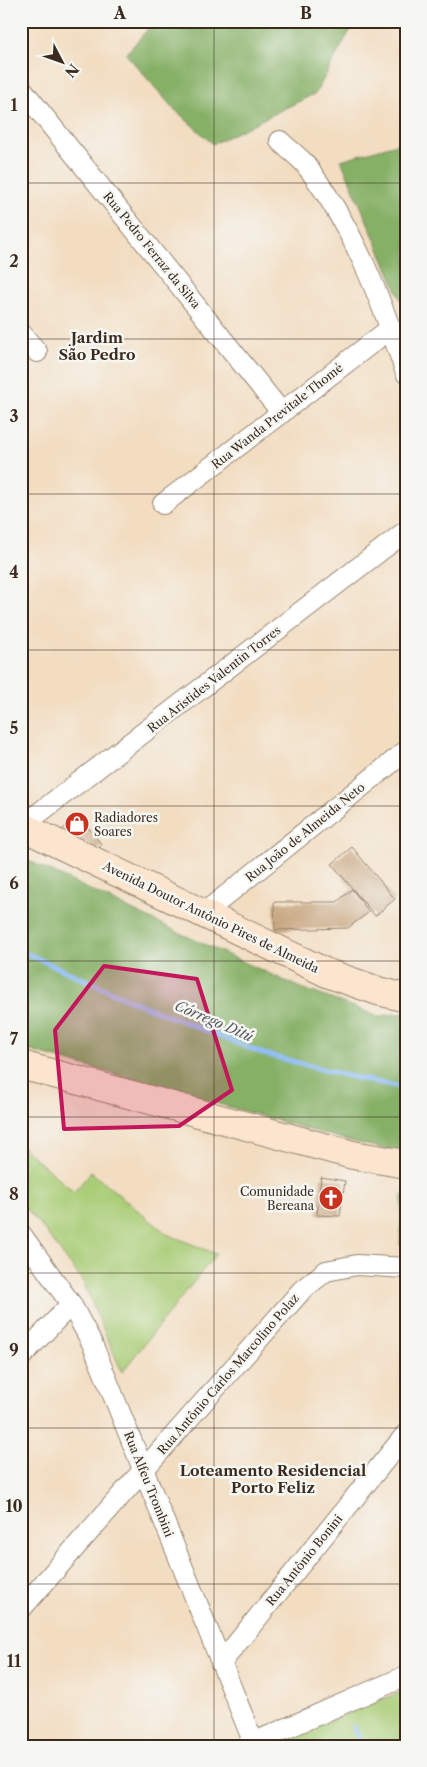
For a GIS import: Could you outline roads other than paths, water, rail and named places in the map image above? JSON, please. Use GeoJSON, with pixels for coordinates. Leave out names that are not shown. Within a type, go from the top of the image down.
{"type":"FeatureCollection","features":[{"type":"Feature","properties":{"kind":"main road","name":"Avenida Doutor Antônio Pires de Almeida"},"geometry":{"type":"LineString","coordinates":[[21,826],[327,973],[378,991],[406,998]]}},
{"type":"Feature","properties":{"kind":"main road"},"geometry":{"type":"LineString","coordinates":[[21,1065],[354,1154],[406,1164]]}},
{"type":"Feature","properties":{"kind":"street","name":"Rua Pedro Ferraz da Silva"},"geometry":{"type":"LineString","coordinates":[[21,88],[282,413]]}},
{"type":"Feature","properties":{"kind":"street"},"geometry":{"type":"LineString","coordinates":[[280,141],[304,163],[338,215],[362,258],[391,328],[406,373]]}},
{"type":"Feature","properties":{"kind":"street","name":"Rua Wanda Previtale Thomé"},"geometry":{"type":"LineString","coordinates":[[163,504],[391,328]]}},
{"type":"Feature","properties":{"kind":"street"},"geometry":{"type":"LineString","coordinates":[[21,333],[37,352]]}},
{"type":"Feature","properties":{"kind":"street","name":"Rua Aristides Valentin Torres"},"geometry":{"type":"LineString","coordinates":[[21,826],[406,532]]}},
{"type":"Feature","properties":{"kind":"street","name":"Rua João de Almeida Neto"},"geometry":{"type":"LineString","coordinates":[[204,913],[406,751]]}},
{"type":"Feature","properties":{"kind":"street","name":"Rua Alfeu Trombini"},"geometry":{"type":"LineString","coordinates":[[21,1234],[71,1304],[92,1343],[221,1663],[251,1745]]}},
{"type":"Feature","properties":{"kind":"street","name":"Rua Antônio Carlos Marcolino Polaz"},"geometry":{"type":"LineString","coordinates":[[21,1610],[302,1290],[326,1271],[357,1265],[406,1268]]}},
{"type":"Feature","properties":{"kind":"street"},"geometry":{"type":"LineString","coordinates":[[21,1357],[71,1304]]}},
{"type":"Feature","properties":{"kind":"street","name":"Rua Antônio Bonini"},"geometry":{"type":"LineString","coordinates":[[221,1663],[406,1434]]}},
{"type":"Feature","properties":{"kind":"street"},"geometry":{"type":"LineString","coordinates":[[251,1745],[406,1676]]}},
{"type":"Feature","properties":{"kind":"waterway","name":"Córrego Ditú"},"geometry":{"type":"LineString","coordinates":[[21,951],[134,1002],[264,1054],[352,1077],[406,1088]]}},
{"type":"Feature","properties":{"kind":"waterway"},"geometry":{"type":"LineString","coordinates":[[354,1727],[362,1746]]}},
{"type":"Feature","properties":{"kind":"place","name":"Radiadores Soares"},"geometry":{"type":"Point","coordinates":[77,824]}},
{"type":"Feature","properties":{"kind":"place","name":"Comunidade Bereana"},"geometry":{"type":"Point","coordinates":[331,1198]}},
{"type":"Feature","properties":{"kind":"district","name":"Jardim São Pedro"},"geometry":{"type":"Point","coordinates":[97,346]}},
{"type":"Feature","properties":{"kind":"district","name":"Loteamento Residencial Porto Feliz"},"geometry":{"type":"Point","coordinates":[273,1478]}}]}
